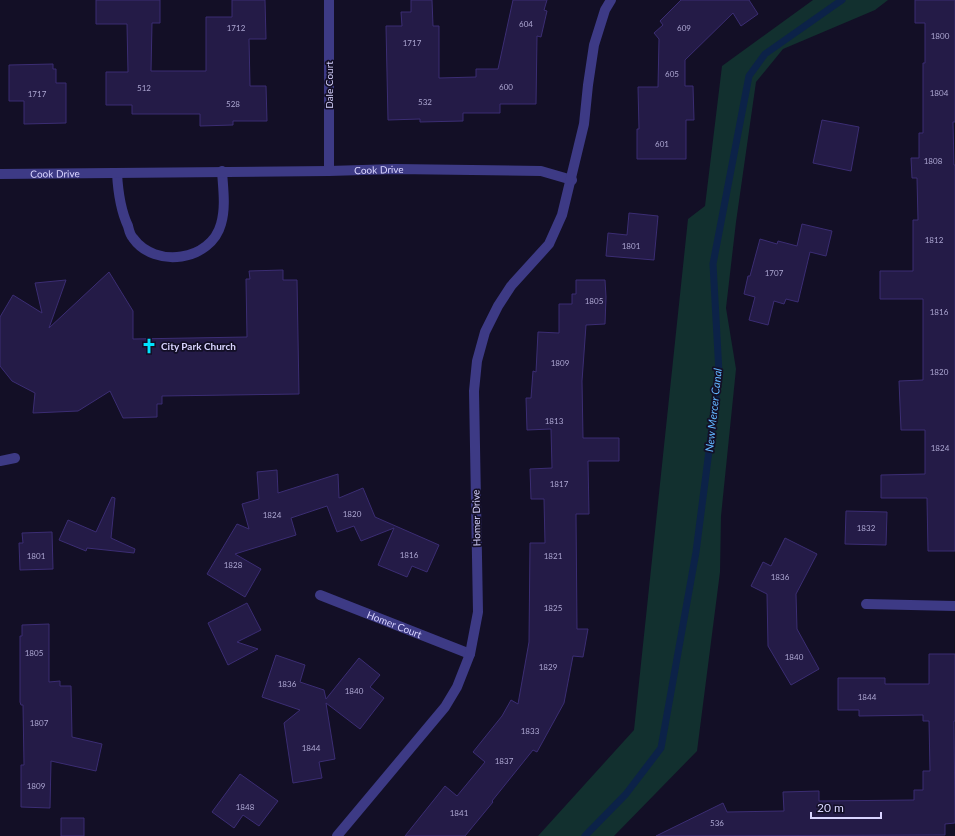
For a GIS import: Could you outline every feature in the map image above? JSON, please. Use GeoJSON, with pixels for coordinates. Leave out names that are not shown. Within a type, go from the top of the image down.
{"type":"FeatureCollection","features":[{"type":"Feature","properties":{"kind":"street","name":"Dale Court"},"geometry":{"type":"LineString","coordinates":[[329,0],[329,171]]}},
{"type":"Feature","properties":{"kind":"street"},"geometry":{"type":"LineString","coordinates":[[572,180],[584,124],[594,45],[605,10],[611,0]]}},
{"type":"Feature","properties":{"kind":"street","name":"Cook Drive"},"geometry":{"type":"LineString","coordinates":[[0,174],[395,169],[542,171],[572,180]]}},
{"type":"Feature","properties":{"kind":"street"},"geometry":{"type":"LineString","coordinates":[[117,173],[118,195],[122,213],[132,237],[146,251],[167,258],[188,255],[204,249],[215,238],[222,223],[224,208],[222,171]]}},
{"type":"Feature","properties":{"kind":"street","name":"Homer Drive"},"geometry":{"type":"LineString","coordinates":[[336,836],[444,707],[457,687],[470,654],[478,612],[474,391],[477,361],[485,332],[498,306],[511,286],[549,244],[562,215],[572,180]]}},
{"type":"Feature","properties":{"kind":"street"},"geometry":{"type":"LineString","coordinates":[[0,461],[15,458]]}},
{"type":"Feature","properties":{"kind":"street","name":"Homer Court"},"geometry":{"type":"LineString","coordinates":[[320,594],[470,654]]}},
{"type":"Feature","properties":{"kind":"street"},"geometry":{"type":"LineString","coordinates":[[866,604],[955,606]]}},
{"type":"Feature","properties":{"kind":"green space"},"geometry":{"type":"Polygon","coordinates":[[[813,0],[888,0],[875,10],[783,49],[756,82],[736,222],[726,308],[736,369],[721,516],[720,572],[697,751],[614,836],[538,836],[634,730],[688,219],[705,206],[722,66],[813,0]]]}},
{"type":"Feature","properties":{"kind":"building"},"geometry":{"type":"Polygon","coordinates":[[[96,0],[160,0],[160,23],[152,23],[151,71],[206,71],[206,17],[232,17],[232,0],[265,0],[266,39],[249,39],[250,86],[266,86],[267,121],[233,121],[233,125],[200,126],[200,114],[132,114],[132,105],[106,105],[106,72],[128,72],[127,24],[96,24],[96,0]]]}},
{"type":"Feature","properties":{"kind":"building"},"geometry":{"type":"Polygon","coordinates":[[[411,0],[432,0],[433,26],[439,26],[439,78],[476,77],[476,69],[498,69],[513,0],[547,0],[544,10],[547,11],[541,37],[537,36],[536,104],[500,104],[500,113],[463,113],[463,121],[420,122],[420,119],[388,120],[386,26],[402,26],[401,12],[411,12],[411,0]]]}},
{"type":"Feature","properties":{"kind":"building"},"geometry":{"type":"Polygon","coordinates":[[[681,0],[749,0],[758,14],[741,26],[733,13],[685,60],[685,86],[693,86],[694,120],[686,120],[686,159],[637,159],[637,129],[639,129],[638,87],[658,87],[659,39],[654,33],[663,25],[660,21],[681,0]]]}},
{"type":"Feature","properties":{"kind":"building"},"geometry":{"type":"Polygon","coordinates":[[[915,0],[955,0],[955,122],[953,122],[955,165],[955,551],[928,551],[927,498],[881,498],[881,475],[925,474],[925,430],[901,430],[899,381],[923,380],[923,299],[880,299],[880,271],[913,271],[913,220],[918,220],[917,178],[912,178],[911,158],[919,158],[919,133],[923,133],[923,63],[925,63],[925,23],[915,23],[915,0]]]}},
{"type":"Feature","properties":{"kind":"building"},"geometry":{"type":"Polygon","coordinates":[[[53,64],[53,69],[56,69],[56,83],[66,83],[66,123],[24,124],[24,101],[9,101],[9,65],[53,64]]]}},
{"type":"Feature","properties":{"kind":"building"},"geometry":{"type":"Polygon","coordinates":[[[822,120],[859,127],[851,171],[813,163],[822,120]]]}},
{"type":"Feature","properties":{"kind":"building"},"geometry":{"type":"Polygon","coordinates":[[[629,213],[658,216],[654,260],[606,256],[608,233],[627,235],[629,213]]]}},
{"type":"Feature","properties":{"kind":"building"},"geometry":{"type":"Polygon","coordinates":[[[802,224],[832,231],[826,256],[810,252],[798,302],[786,299],[784,304],[774,301],[768,325],[749,320],[755,297],[744,294],[760,239],[777,244],[778,241],[797,246],[802,224]]]}},
{"type":"Feature","properties":{"kind":"building","name":"City Park Church"},"geometry":{"type":"Polygon","coordinates":[[[283,270],[283,280],[297,280],[299,394],[162,396],[162,404],[157,404],[157,417],[123,418],[110,391],[78,411],[33,413],[35,393],[12,381],[0,366],[0,317],[13,295],[42,313],[35,283],[66,280],[49,328],[109,272],[133,311],[133,339],[247,337],[246,279],[250,279],[249,271],[283,270]]]}},
{"type":"Feature","properties":{"kind":"building"},"geometry":{"type":"Polygon","coordinates":[[[576,280],[605,280],[606,297],[605,324],[586,325],[582,381],[583,438],[619,438],[619,461],[588,461],[589,514],[576,514],[577,629],[588,629],[583,657],[573,656],[564,703],[537,752],[533,750],[465,836],[405,836],[445,786],[457,796],[485,762],[473,752],[502,716],[511,700],[518,704],[529,642],[530,543],[545,543],[544,499],[531,499],[530,469],[552,468],[551,429],[527,430],[526,398],[531,398],[533,371],[536,372],[538,332],[559,333],[559,304],[572,304],[572,294],[576,294],[576,280]]]}},
{"type":"Feature","properties":{"kind":"building"},"geometry":{"type":"Polygon","coordinates":[[[277,470],[278,493],[338,474],[339,498],[363,488],[375,517],[439,545],[427,572],[412,566],[407,577],[378,565],[394,528],[361,541],[354,526],[337,532],[327,506],[291,518],[296,535],[235,554],[261,569],[245,597],[207,574],[237,524],[249,529],[242,504],[259,499],[257,472],[277,470]]]}},
{"type":"Feature","properties":{"kind":"building"},"geometry":{"type":"Polygon","coordinates":[[[112,497],[115,498],[111,538],[135,549],[134,553],[87,548],[86,551],[59,540],[68,520],[96,532],[112,497]]]}},
{"type":"Feature","properties":{"kind":"building"},"geometry":{"type":"Polygon","coordinates":[[[846,511],[887,512],[886,545],[845,544],[846,511]]]}},
{"type":"Feature","properties":{"kind":"building"},"geometry":{"type":"Polygon","coordinates":[[[52,532],[53,569],[20,570],[19,543],[23,543],[22,533],[52,532]]]}},
{"type":"Feature","properties":{"kind":"building"},"geometry":{"type":"Polygon","coordinates":[[[785,538],[817,554],[796,594],[797,629],[819,669],[791,685],[768,646],[767,594],[751,586],[763,562],[771,566],[785,538]]]}},
{"type":"Feature","properties":{"kind":"building"},"geometry":{"type":"Polygon","coordinates":[[[247,603],[261,630],[237,642],[258,649],[228,665],[208,623],[247,603]]]}},
{"type":"Feature","properties":{"kind":"building"},"geometry":{"type":"Polygon","coordinates":[[[49,624],[49,682],[60,681],[60,686],[71,686],[72,737],[102,744],[96,771],[51,761],[50,808],[21,807],[21,765],[24,765],[23,705],[21,705],[20,702],[20,636],[22,636],[22,625],[49,624]]]}},
{"type":"Feature","properties":{"kind":"building"},"geometry":{"type":"Polygon","coordinates":[[[929,654],[955,654],[955,823],[945,824],[945,835],[656,836],[723,803],[727,812],[784,811],[783,792],[819,791],[819,801],[914,800],[914,790],[923,790],[923,771],[930,771],[929,721],[923,721],[923,715],[859,716],[859,710],[838,710],[838,678],[885,678],[885,684],[929,684],[929,654]]]}},
{"type":"Feature","properties":{"kind":"building"},"geometry":{"type":"Polygon","coordinates":[[[276,655],[305,665],[300,682],[324,690],[326,699],[359,658],[380,675],[370,687],[384,698],[360,729],[326,703],[335,759],[319,762],[322,778],[293,783],[284,723],[300,710],[262,697],[276,655]]]}},
{"type":"Feature","properties":{"kind":"building"},"geometry":{"type":"Polygon","coordinates":[[[240,774],[278,801],[259,826],[243,815],[234,828],[212,812],[240,774]]]}},
{"type":"Feature","properties":{"kind":"building"},"geometry":{"type":"Polygon","coordinates":[[[61,818],[84,818],[84,836],[61,836],[61,818]]]}},
{"type":"Feature","properties":{"kind":"waterway","name":"New Mercer Canal"},"geometry":{"type":"LineString","coordinates":[[585,836],[626,794],[661,748],[696,552],[719,373],[713,264],[749,76],[765,54],[842,0]]}},
{"type":"Feature","properties":{"kind":"place","name":"City Park Church"},"geometry":{"type":"Point","coordinates":[149,346]}}]}
